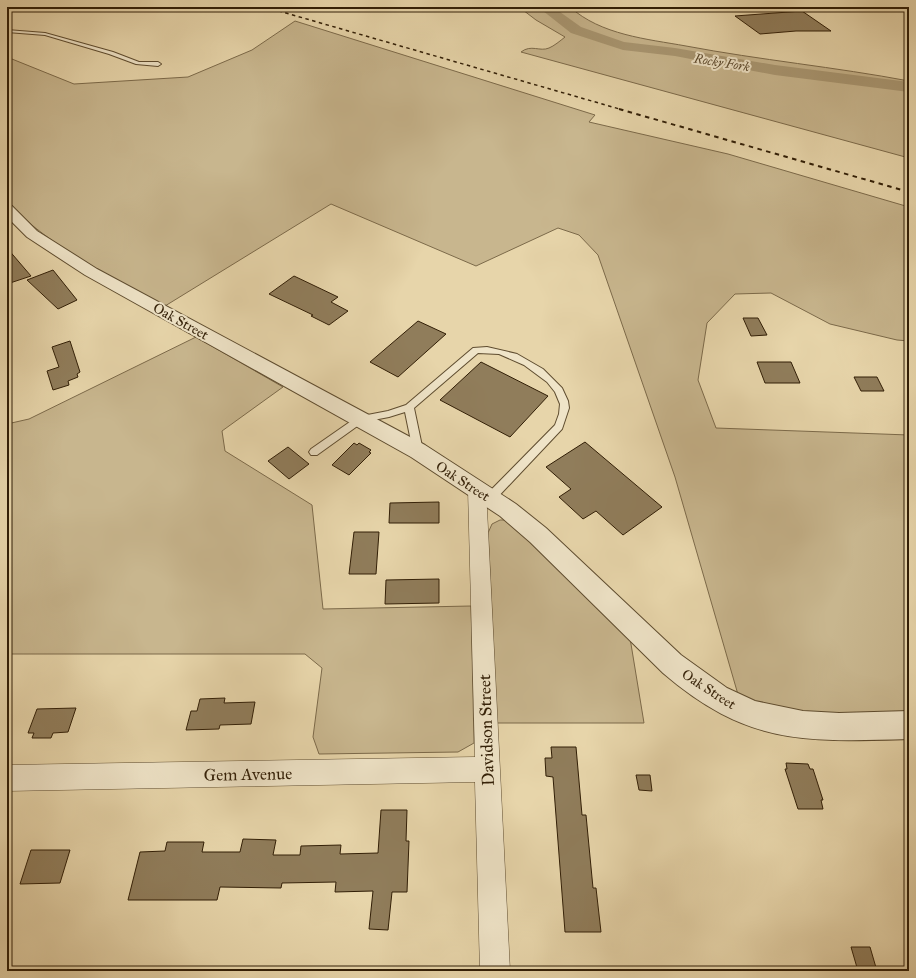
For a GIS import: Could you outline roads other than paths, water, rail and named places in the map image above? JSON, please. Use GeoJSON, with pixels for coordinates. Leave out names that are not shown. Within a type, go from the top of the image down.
{"type":"FeatureCollection","features":[{"type":"Feature","properties":{"kind":"street","name":"Oak Street"},"geometry":{"type":"LineString","coordinates":[[7,209],[32,234],[91,272],[418,451],[508,510],[538,535],[643,637],[688,678],[724,701],[749,713],[769,720],[796,724],[850,726],[909,725]]}},
{"type":"Feature","properties":{"kind":"street","name":"Davidson Street"},"geometry":{"type":"LineString","coordinates":[[484,494],[488,769],[495,971]]}},
{"type":"Feature","properties":{"kind":"street","name":"Gem Avenue"},"geometry":{"type":"LineString","coordinates":[[7,778],[488,769]]}},
{"type":"Feature","properties":{"kind":"lane"},"geometry":{"type":"LineString","coordinates":[[7,31],[45,34],[111,53],[138,63],[158,64]]}},
{"type":"Feature","properties":{"kind":"lane"},"geometry":{"type":"LineString","coordinates":[[314,452],[360,419],[389,414],[410,407],[476,350],[498,350],[525,361],[543,374],[559,389],[565,402],[564,415],[559,427],[484,494]]}},
{"type":"Feature","properties":{"kind":"lane"},"geometry":{"type":"LineString","coordinates":[[410,407],[418,451]]}},
{"type":"Feature","properties":{"kind":"waterway","name":"Rocky Fork"},"geometry":{"type":"LineString","coordinates":[[545,7],[576,30],[623,46],[675,52],[775,70],[909,87]]}},
{"type":"Feature","properties":{"kind":"railway"},"geometry":{"type":"LineString","coordinates":[[265,7],[623,110]]}},
{"type":"Feature","properties":{"kind":"railway"},"geometry":{"type":"LineString","coordinates":[[619,109],[909,192]]}}]}
